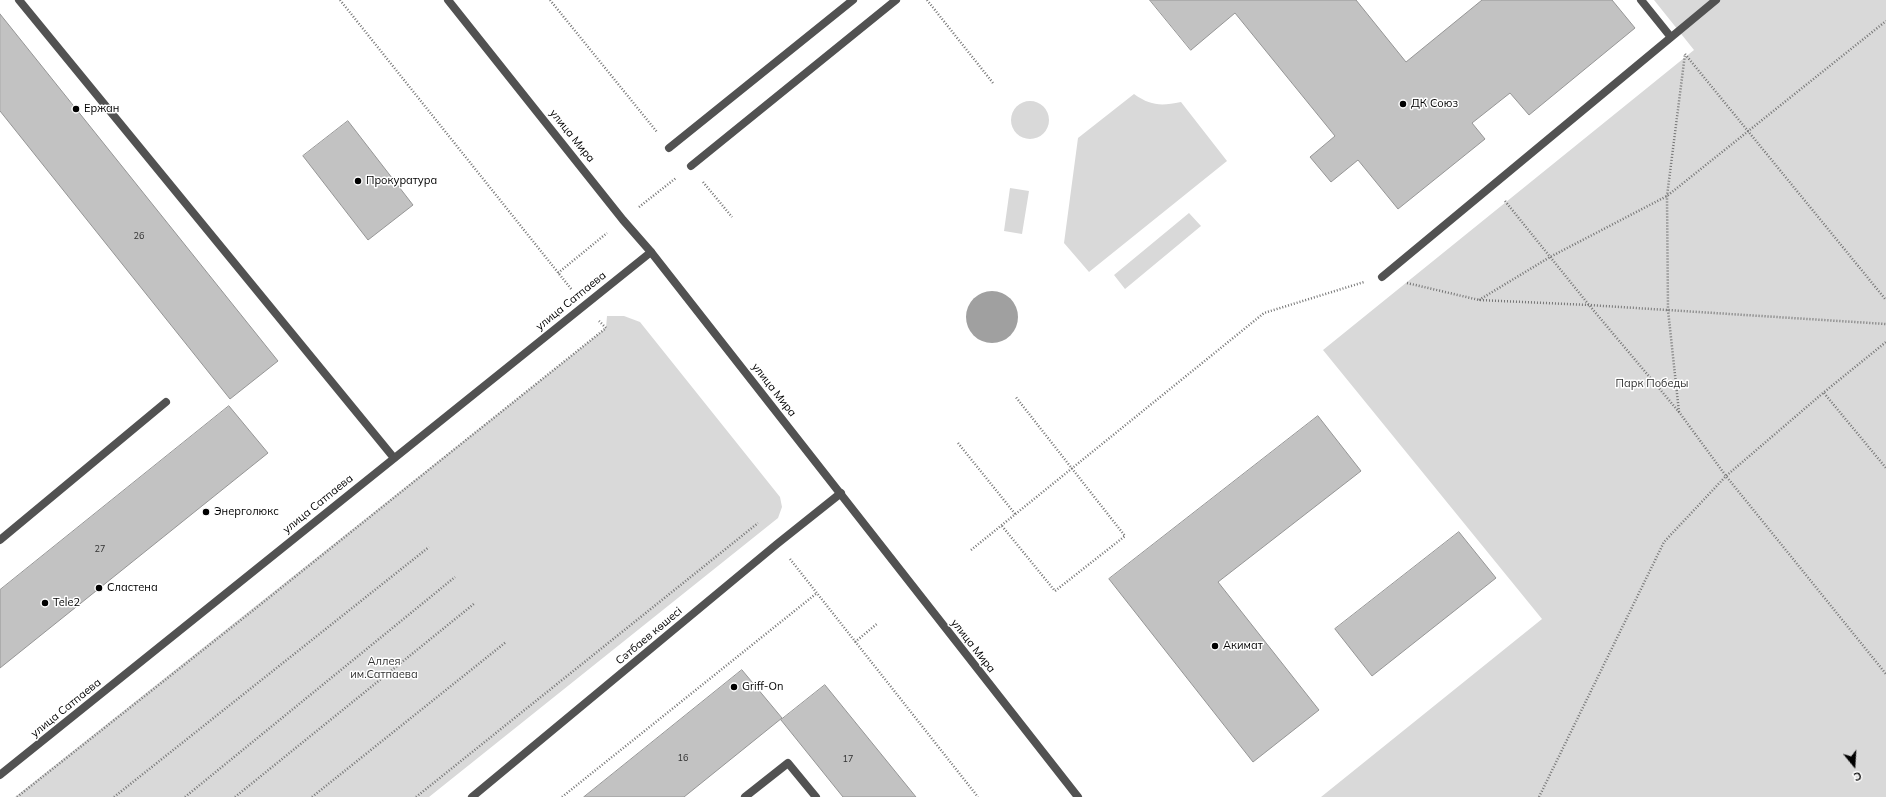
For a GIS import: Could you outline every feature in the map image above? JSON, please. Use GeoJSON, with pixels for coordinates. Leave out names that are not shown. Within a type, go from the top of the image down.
{"type":"FeatureCollection","features":[{"type":"Feature","properties":{"kind":"street"},"geometry":{"type":"LineString","coordinates":[[19,0],[394,458]]}},
{"type":"Feature","properties":{"kind":"street","name":"улица Мира"},"geometry":{"type":"LineString","coordinates":[[448,0],[651,252],[1078,797]]}},
{"type":"Feature","properties":{"kind":"street"},"geometry":{"type":"LineString","coordinates":[[669,148],[853,0]]}},
{"type":"Feature","properties":{"kind":"street"},"geometry":{"type":"LineString","coordinates":[[691,166],[896,0]]}},
{"type":"Feature","properties":{"kind":"street"},"geometry":{"type":"LineString","coordinates":[[1641,0],[1670,36]]}},
{"type":"Feature","properties":{"kind":"street"},"geometry":{"type":"LineString","coordinates":[[1382,277],[1670,36],[1716,0]]}},
{"type":"Feature","properties":{"kind":"street","name":"улица Сатпаева"},"geometry":{"type":"LineString","coordinates":[[0,775],[651,252]]}},
{"type":"Feature","properties":{"kind":"street"},"geometry":{"type":"LineString","coordinates":[[2,534],[166,402]]}},
{"type":"Feature","properties":{"kind":"street","name":"Сәтбаев көшесі"},"geometry":{"type":"LineString","coordinates":[[472,797],[778,544],[841,494]]}},
{"type":"Feature","properties":{"kind":"street"},"geometry":{"type":"LineString","coordinates":[[745,797],[788,763],[816,797]]}},
{"type":"Feature","properties":{"kind":"path"},"geometry":{"type":"LineString","coordinates":[[17,797],[606,328],[584,305],[340,0]]}},
{"type":"Feature","properties":{"kind":"path"},"geometry":{"type":"LineString","coordinates":[[550,0],[669,148]]}},
{"type":"Feature","properties":{"kind":"path"},"geometry":{"type":"LineString","coordinates":[[927,0],[993,83]]}},
{"type":"Feature","properties":{"kind":"path"},"geometry":{"type":"LineString","coordinates":[[1479,300],[1550,257],[1667,196],[1886,21]]}},
{"type":"Feature","properties":{"kind":"path"},"geometry":{"type":"LineString","coordinates":[[1883,24],[1886,28]]}},
{"type":"Feature","properties":{"kind":"path"},"geometry":{"type":"LineString","coordinates":[[1670,36],[1886,300]]}},
{"type":"Feature","properties":{"kind":"path"},"geometry":{"type":"LineString","coordinates":[[1679,412],[1668,310],[1667,196],[1685,54]]}},
{"type":"Feature","properties":{"kind":"path"},"geometry":{"type":"LineString","coordinates":[[691,166],[732,217]]}},
{"type":"Feature","properties":{"kind":"path"},"geometry":{"type":"LineString","coordinates":[[1492,185],[1589,305],[1679,412],[1726,476],[1886,674]]}},
{"type":"Feature","properties":{"kind":"path"},"geometry":{"type":"LineString","coordinates":[[971,550],[1072,470],[1264,313],[1382,277],[1479,300],[1589,305],[1886,324]]}},
{"type":"Feature","properties":{"kind":"path"},"geometry":{"type":"LineString","coordinates":[[1539,797],[1664,542],[1726,476],[1886,342]]}},
{"type":"Feature","properties":{"kind":"path"},"geometry":{"type":"LineString","coordinates":[[1824,393],[1886,468]]}},
{"type":"Feature","properties":{"kind":"path"},"geometry":{"type":"LineString","coordinates":[[1002,526],[1055,591],[1125,536],[1015,396]]}},
{"type":"Feature","properties":{"kind":"path"},"geometry":{"type":"LineString","coordinates":[[958,443],[1016,515]]}},
{"type":"Feature","properties":{"kind":"path"},"geometry":{"type":"LineString","coordinates":[[416,797],[758,523]]}},
{"type":"Feature","properties":{"kind":"path"},"geometry":{"type":"LineString","coordinates":[[778,544],[978,797]]}},
{"type":"Feature","properties":{"kind":"path"},"geometry":{"type":"LineString","coordinates":[[114,797],[428,547]]}},
{"type":"Feature","properties":{"kind":"path"},"geometry":{"type":"LineString","coordinates":[[185,797],[455,577]]}},
{"type":"Feature","properties":{"kind":"path"},"geometry":{"type":"LineString","coordinates":[[562,797],[817,594]]}},
{"type":"Feature","properties":{"kind":"path"},"geometry":{"type":"LineString","coordinates":[[235,797],[475,603]]}},
{"type":"Feature","properties":{"kind":"path"},"geometry":{"type":"LineString","coordinates":[[855,642],[878,623]]}},
{"type":"Feature","properties":{"kind":"path"},"geometry":{"type":"LineString","coordinates":[[312,797],[506,642]]}},
{"type":"Feature","properties":{"kind":"green space","name":"Парк Победы"},"geometry":{"type":"Polygon","coordinates":[[[1654,0],[1886,0],[1886,797],[1321,797],[1542,619],[1323,350],[1694,50],[1654,0]]]}},
{"type":"Feature","properties":{"kind":"green space"},"geometry":{"type":"Polygon","coordinates":[[[1134,94],[1146,101],[1156,104],[1181,102],[1227,161],[1089,272],[1064,243],[1078,138],[1134,94]]]}},
{"type":"Feature","properties":{"kind":"green space"},"geometry":{"type":"Polygon","coordinates":[[[1030,101],[1040,104],[1046,110],[1049,120],[1046,130],[1040,136],[1030,139],[1020,136],[1014,130],[1011,120],[1014,110],[1020,104],[1030,101]]]}},
{"type":"Feature","properties":{"kind":"green space"},"geometry":{"type":"Polygon","coordinates":[[[1010,188],[1029,191],[1022,234],[1004,231],[1010,188]]]}},
{"type":"Feature","properties":{"kind":"green space"},"geometry":{"type":"Polygon","coordinates":[[[1189,213],[1201,226],[1125,289],[1114,275],[1189,213]]]}},
{"type":"Feature","properties":{"kind":"green space","name":"Аллея им.Сатпаева"},"geometry":{"type":"Polygon","coordinates":[[[607,316],[624,316],[640,322],[780,497],[782,507],[778,518],[429,797],[15,797],[606,328],[607,316]]]}},
{"type":"Feature","properties":{"kind":"shaded area"},"geometry":{"type":"Polygon","coordinates":[[[987,291],[997,291],[1011,298],[1018,312],[1018,322],[1011,336],[997,343],[987,343],[977,339],[970,332],[966,322],[966,312],[970,302],[977,295],[987,291]]]}},
{"type":"Feature","properties":{"kind":"building","name":"ДК Союз"},"geometry":{"type":"Polygon","coordinates":[[[1150,0],[1356,0],[1406,62],[1482,0],[1612,0],[1635,28],[1529,115],[1510,93],[1472,123],[1485,139],[1398,209],[1358,160],[1331,182],[1310,157],[1335,136],[1235,13],[1191,50],[1150,0]]]}},
{"type":"Feature","properties":{"kind":"building"},"geometry":{"type":"Polygon","coordinates":[[[0,14],[278,361],[230,399],[0,111],[0,14]]]}},
{"type":"Feature","properties":{"kind":"building","name":"Прокуратура"},"geometry":{"type":"Polygon","coordinates":[[[348,121],[413,205],[368,240],[303,156],[348,121]]]}},
{"type":"Feature","properties":{"kind":"building"},"geometry":{"type":"Polygon","coordinates":[[[229,406],[268,453],[0,668],[0,590],[229,406]]]}},
{"type":"Feature","properties":{"kind":"building","name":"Акимат"},"geometry":{"type":"Polygon","coordinates":[[[1318,416],[1361,471],[1218,582],[1319,710],[1253,762],[1109,579],[1318,416]]]}},
{"type":"Feature","properties":{"kind":"building"},"geometry":{"type":"Polygon","coordinates":[[[1459,532],[1496,578],[1372,676],[1335,629],[1459,532]]]}},
{"type":"Feature","properties":{"kind":"building"},"geometry":{"type":"Polygon","coordinates":[[[742,670],[782,718],[684,797],[584,797],[742,670]]]}},
{"type":"Feature","properties":{"kind":"building"},"geometry":{"type":"Polygon","coordinates":[[[825,685],[916,797],[843,797],[781,720],[825,685]]]}},
{"type":"Feature","properties":{"kind":"place","name":"ДК Союз"},"geometry":{"type":"Point","coordinates":[1403,104]}},
{"type":"Feature","properties":{"kind":"place","name":"Ержан"},"geometry":{"type":"Point","coordinates":[76,109]}},
{"type":"Feature","properties":{"kind":"place","name":"Прокуратура"},"geometry":{"type":"Point","coordinates":[358,181]}},
{"type":"Feature","properties":{"kind":"place","name":"Энерголюкс"},"geometry":{"type":"Point","coordinates":[206,512]}},
{"type":"Feature","properties":{"kind":"place","name":"Сластена"},"geometry":{"type":"Point","coordinates":[99,588]}},
{"type":"Feature","properties":{"kind":"place","name":"Tele2"},"geometry":{"type":"Point","coordinates":[45,603]}},
{"type":"Feature","properties":{"kind":"place","name":"Акимат"},"geometry":{"type":"Point","coordinates":[1215,646]}},
{"type":"Feature","properties":{"kind":"place","name":"Griff-On"},"geometry":{"type":"Point","coordinates":[734,687]}}]}
